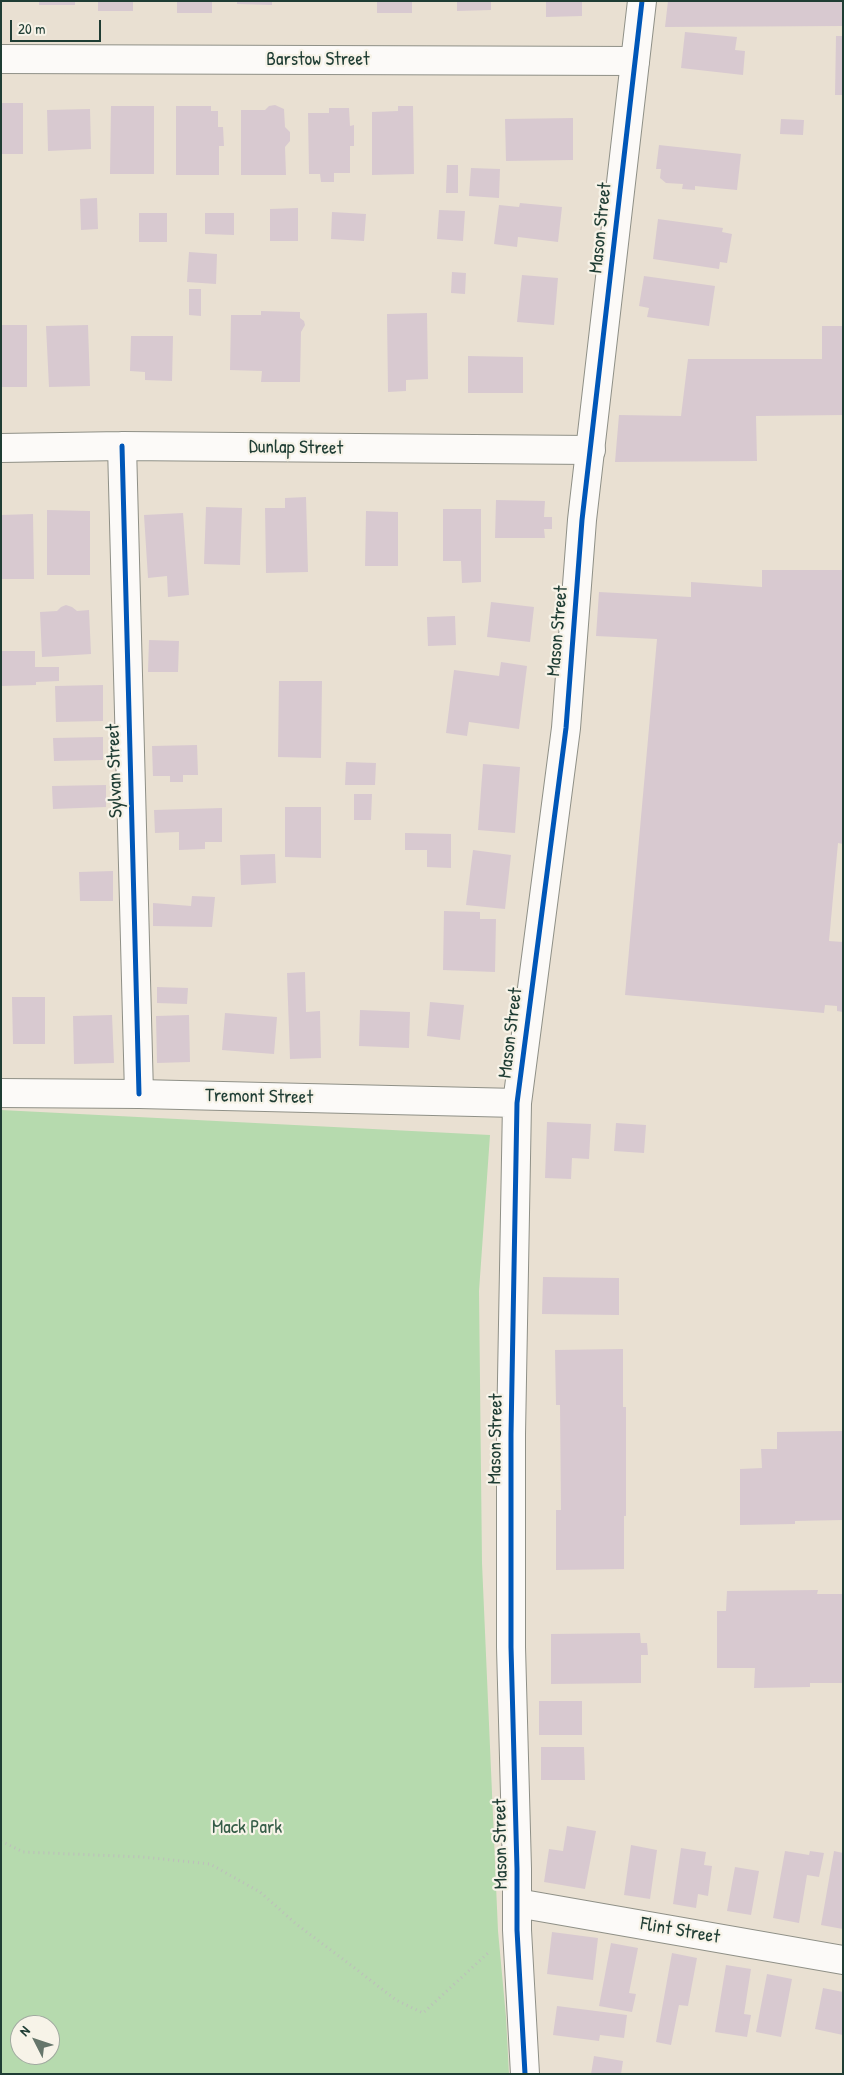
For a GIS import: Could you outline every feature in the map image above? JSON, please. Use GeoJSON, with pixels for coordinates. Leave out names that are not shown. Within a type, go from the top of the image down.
{"type":"FeatureCollection","features":[{"type":"Feature","properties":{"kind":"street","name":"Mason Street"},"geometry":{"type":"LineString","coordinates":[[525,2074],[516,1903],[517,1869],[511,1647],[511,1434],[517,1103],[566,728],[582,520],[592,450],[642,1]]}},
{"type":"Feature","properties":{"kind":"street","name":"Barstow Street"},"geometry":{"type":"LineString","coordinates":[[1,59],[635,61]]}},
{"type":"Feature","properties":{"kind":"street","name":"Dunlap Street"},"geometry":{"type":"LineString","coordinates":[[1,448],[122,446],[592,450]]}},
{"type":"Feature","properties":{"kind":"street","name":"Sylvan Street"},"geometry":{"type":"LineString","coordinates":[[122,446],[139,1094]]}},
{"type":"Feature","properties":{"kind":"street","name":"Tremont Street"},"geometry":{"type":"LineString","coordinates":[[1,1094],[139,1094],[517,1103]]}},
{"type":"Feature","properties":{"kind":"street","name":"Flint Street"},"geometry":{"type":"LineString","coordinates":[[516,1903],[843,1960]]}},
{"type":"Feature","properties":{"kind":"path"},"geometry":{"type":"LineString","coordinates":[[1,1841],[23,1852],[143,1856],[210,1864],[260,1892],[295,1923],[396,2000],[423,2014],[496,1945],[517,1930]]}},
{"type":"Feature","properties":{"kind":"green space","name":"Mack Park"},"geometry":{"type":"Polygon","coordinates":[[[1,1110],[490,1135],[479,1291],[482,1563],[498,1931],[509,2074],[1,2074],[1,1110]]]}},
{"type":"Feature","properties":{"kind":"building"},"geometry":{"type":"Polygon","coordinates":[[[39,1],[75,1],[75,5],[39,5],[39,1]]]}},
{"type":"Feature","properties":{"kind":"building"},"geometry":{"type":"Polygon","coordinates":[[[98,1],[133,1],[133,11],[98,11],[98,1]]]}},
{"type":"Feature","properties":{"kind":"building"},"geometry":{"type":"Polygon","coordinates":[[[177,1],[212,1],[212,13],[177,13],[177,1]]]}},
{"type":"Feature","properties":{"kind":"building"},"geometry":{"type":"Polygon","coordinates":[[[237,1],[272,1],[272,5],[237,4],[237,1]]]}},
{"type":"Feature","properties":{"kind":"building"},"geometry":{"type":"Polygon","coordinates":[[[377,1],[412,1],[412,13],[377,13],[377,1]]]}},
{"type":"Feature","properties":{"kind":"building"},"geometry":{"type":"Polygon","coordinates":[[[457,1],[491,1],[491,10],[457,11],[457,1]]]}},
{"type":"Feature","properties":{"kind":"building"},"geometry":{"type":"Polygon","coordinates":[[[546,1],[582,1],[582,16],[546,17],[546,1]]]}},
{"type":"Feature","properties":{"kind":"building"},"geometry":{"type":"Polygon","coordinates":[[[668,1],[843,1],[843,26],[665,27],[668,1]]]}},
{"type":"Feature","properties":{"kind":"building"},"geometry":{"type":"Polygon","coordinates":[[[685,32],[737,37],[735,50],[745,51],[743,75],[681,68],[685,32]]]}},
{"type":"Feature","properties":{"kind":"building"},"geometry":{"type":"Polygon","coordinates":[[[836,36],[843,36],[843,95],[835,95],[836,36]]]}},
{"type":"Feature","properties":{"kind":"building"},"geometry":{"type":"Polygon","coordinates":[[[1,103],[23,103],[23,154],[1,154],[1,103]]]}},
{"type":"Feature","properties":{"kind":"building"},"geometry":{"type":"Polygon","coordinates":[[[275,105],[284,109],[285,127],[290,132],[290,141],[285,147],[286,175],[241,175],[241,110],[265,110],[269,106],[275,105]]]}},
{"type":"Feature","properties":{"kind":"building"},"geometry":{"type":"Polygon","coordinates":[[[111,106],[154,106],[154,174],[110,174],[111,106]]]}},
{"type":"Feature","properties":{"kind":"building"},"geometry":{"type":"Polygon","coordinates":[[[176,106],[211,106],[211,111],[218,111],[218,127],[223,127],[224,146],[219,146],[219,175],[176,175],[176,106]]]}},
{"type":"Feature","properties":{"kind":"building"},"geometry":{"type":"Polygon","coordinates":[[[398,106],[413,106],[414,174],[372,175],[372,112],[398,111],[398,106]]]}},
{"type":"Feature","properties":{"kind":"building"},"geometry":{"type":"Polygon","coordinates":[[[329,108],[349,108],[350,126],[354,125],[354,146],[350,146],[350,173],[334,173],[334,182],[321,182],[320,174],[309,174],[308,113],[329,113],[329,108]]]}},
{"type":"Feature","properties":{"kind":"building"},"geometry":{"type":"Polygon","coordinates":[[[90,109],[91,149],[48,151],[47,110],[90,109]]]}},
{"type":"Feature","properties":{"kind":"building"},"geometry":{"type":"Polygon","coordinates":[[[573,118],[573,160],[506,161],[505,119],[573,118]]]}},
{"type":"Feature","properties":{"kind":"building"},"geometry":{"type":"Polygon","coordinates":[[[781,119],[804,120],[803,135],[780,134],[781,119]]]}},
{"type":"Feature","properties":{"kind":"building"},"geometry":{"type":"Polygon","coordinates":[[[659,145],[741,154],[737,190],[695,186],[695,190],[682,189],[683,184],[666,183],[660,178],[661,169],[656,169],[659,145]]]}},
{"type":"Feature","properties":{"kind":"building"},"geometry":{"type":"Polygon","coordinates":[[[447,165],[458,165],[458,193],[446,193],[447,165]]]}},
{"type":"Feature","properties":{"kind":"building"},"geometry":{"type":"Polygon","coordinates":[[[471,168],[500,169],[499,198],[469,196],[471,168]]]}},
{"type":"Feature","properties":{"kind":"building"},"geometry":{"type":"Polygon","coordinates":[[[97,198],[98,229],[81,230],[80,199],[97,198]]]}},
{"type":"Feature","properties":{"kind":"building"},"geometry":{"type":"Polygon","coordinates":[[[520,203],[562,207],[558,242],[518,237],[517,247],[494,244],[499,205],[519,207],[520,203]]]}},
{"type":"Feature","properties":{"kind":"building"},"geometry":{"type":"Polygon","coordinates":[[[298,208],[298,241],[270,241],[270,209],[298,208]]]}},
{"type":"Feature","properties":{"kind":"building"},"geometry":{"type":"Polygon","coordinates":[[[439,210],[465,211],[463,241],[437,239],[439,210]]]}},
{"type":"Feature","properties":{"kind":"building"},"geometry":{"type":"Polygon","coordinates":[[[332,212],[366,214],[364,241],[331,239],[332,212]]]}},
{"type":"Feature","properties":{"kind":"building"},"geometry":{"type":"Polygon","coordinates":[[[139,213],[167,213],[167,242],[139,242],[139,213]]]}},
{"type":"Feature","properties":{"kind":"building"},"geometry":{"type":"Polygon","coordinates":[[[205,213],[234,213],[234,235],[205,234],[205,213]]]}},
{"type":"Feature","properties":{"kind":"building"},"geometry":{"type":"Polygon","coordinates":[[[658,219],[723,228],[722,232],[732,234],[727,263],[720,262],[719,269],[653,259],[658,219]]]}},
{"type":"Feature","properties":{"kind":"building"},"geometry":{"type":"Polygon","coordinates":[[[189,252],[217,254],[216,284],[187,282],[189,252]]]}},
{"type":"Feature","properties":{"kind":"building"},"geometry":{"type":"Polygon","coordinates":[[[452,272],[466,273],[465,294],[451,293],[452,272]]]}},
{"type":"Feature","properties":{"kind":"building"},"geometry":{"type":"Polygon","coordinates":[[[522,275],[558,278],[554,325],[517,322],[522,275]]]}},
{"type":"Feature","properties":{"kind":"building"},"geometry":{"type":"Polygon","coordinates":[[[644,276],[715,286],[709,326],[647,317],[649,308],[639,306],[644,276]]]}},
{"type":"Feature","properties":{"kind":"building"},"geometry":{"type":"Polygon","coordinates":[[[189,289],[201,289],[201,316],[189,315],[189,289]]]}},
{"type":"Feature","properties":{"kind":"building"},"geometry":{"type":"Polygon","coordinates":[[[261,311],[300,312],[300,318],[304,321],[305,325],[301,332],[300,382],[261,382],[262,371],[230,370],[231,315],[261,315],[261,311]]]}},
{"type":"Feature","properties":{"kind":"building"},"geometry":{"type":"Polygon","coordinates":[[[427,313],[428,379],[406,380],[406,391],[388,392],[387,314],[427,313]]]}},
{"type":"Feature","properties":{"kind":"building"},"geometry":{"type":"Polygon","coordinates":[[[1,325],[27,325],[27,387],[1,387],[1,325]]]}},
{"type":"Feature","properties":{"kind":"building"},"geometry":{"type":"Polygon","coordinates":[[[88,325],[90,386],[49,387],[46,326],[88,325]]]}},
{"type":"Feature","properties":{"kind":"building"},"geometry":{"type":"Polygon","coordinates":[[[822,326],[843,326],[843,415],[756,416],[757,461],[615,462],[619,415],[681,416],[688,359],[822,359],[822,326]]]}},
{"type":"Feature","properties":{"kind":"building"},"geometry":{"type":"Polygon","coordinates":[[[131,336],[173,336],[172,381],[145,380],[145,372],[130,371],[131,336]]]}},
{"type":"Feature","properties":{"kind":"building"},"geometry":{"type":"Polygon","coordinates":[[[468,356],[523,357],[523,393],[468,393],[468,356]]]}},
{"type":"Feature","properties":{"kind":"building"},"geometry":{"type":"Polygon","coordinates":[[[306,497],[308,572],[266,573],[265,508],[285,508],[285,498],[306,497]]]}},
{"type":"Feature","properties":{"kind":"building"},"geometry":{"type":"Polygon","coordinates":[[[496,500],[545,501],[544,517],[552,517],[552,529],[544,529],[545,538],[495,538],[496,500]]]}},
{"type":"Feature","properties":{"kind":"building"},"geometry":{"type":"Polygon","coordinates":[[[206,507],[242,508],[240,565],[204,564],[206,507]]]}},
{"type":"Feature","properties":{"kind":"building"},"geometry":{"type":"Polygon","coordinates":[[[443,509],[481,509],[481,582],[462,583],[461,561],[443,561],[443,509]]]}},
{"type":"Feature","properties":{"kind":"building"},"geometry":{"type":"Polygon","coordinates":[[[47,510],[90,511],[90,575],[47,575],[47,510]]]}},
{"type":"Feature","properties":{"kind":"building"},"geometry":{"type":"Polygon","coordinates":[[[366,511],[398,512],[398,566],[365,566],[366,511]]]}},
{"type":"Feature","properties":{"kind":"building"},"geometry":{"type":"Polygon","coordinates":[[[183,513],[189,595],[168,597],[167,576],[148,578],[144,515],[183,513]]]}},
{"type":"Feature","properties":{"kind":"building"},"geometry":{"type":"Polygon","coordinates":[[[33,514],[34,579],[1,579],[1,515],[33,514]]]}},
{"type":"Feature","properties":{"kind":"building"},"geometry":{"type":"Polygon","coordinates":[[[762,570],[843,570],[843,844],[838,843],[829,941],[843,942],[843,1012],[837,1011],[837,1006],[825,1005],[824,1013],[625,995],[657,639],[596,636],[599,592],[691,597],[691,582],[762,587],[762,570]]]}},
{"type":"Feature","properties":{"kind":"building"},"geometry":{"type":"Polygon","coordinates":[[[491,602],[534,607],[530,642],[487,637],[491,602]]]}},
{"type":"Feature","properties":{"kind":"building"},"geometry":{"type":"Polygon","coordinates":[[[66,605],[77,611],[89,610],[91,654],[42,657],[40,612],[57,611],[66,605]]]}},
{"type":"Feature","properties":{"kind":"building"},"geometry":{"type":"Polygon","coordinates":[[[455,616],[456,645],[428,646],[427,617],[455,616]]]}},
{"type":"Feature","properties":{"kind":"building"},"geometry":{"type":"Polygon","coordinates":[[[149,640],[179,641],[178,672],[148,672],[149,640]]]}},
{"type":"Feature","properties":{"kind":"building"},"geometry":{"type":"Polygon","coordinates":[[[1,651],[35,651],[35,667],[59,667],[59,681],[36,682],[36,685],[1,686],[1,651]]]}},
{"type":"Feature","properties":{"kind":"building"},"geometry":{"type":"Polygon","coordinates":[[[501,662],[527,666],[519,729],[469,722],[467,736],[446,733],[454,670],[499,676],[501,662]]]}},
{"type":"Feature","properties":{"kind":"building"},"geometry":{"type":"Polygon","coordinates":[[[279,681],[322,681],[321,758],[278,757],[279,681]]]}},
{"type":"Feature","properties":{"kind":"building"},"geometry":{"type":"Polygon","coordinates":[[[103,685],[103,721],[56,722],[55,686],[103,685]]]}},
{"type":"Feature","properties":{"kind":"building"},"geometry":{"type":"Polygon","coordinates":[[[103,737],[103,760],[54,761],[53,738],[103,737]]]}},
{"type":"Feature","properties":{"kind":"building"},"geometry":{"type":"Polygon","coordinates":[[[197,745],[198,775],[183,775],[183,782],[170,782],[170,776],[153,776],[152,746],[197,745]]]}},
{"type":"Feature","properties":{"kind":"building"},"geometry":{"type":"Polygon","coordinates":[[[346,762],[376,763],[375,785],[345,785],[346,762]]]}},
{"type":"Feature","properties":{"kind":"building"},"geometry":{"type":"Polygon","coordinates":[[[483,764],[520,767],[515,833],[478,830],[483,764]]]}},
{"type":"Feature","properties":{"kind":"building"},"geometry":{"type":"Polygon","coordinates":[[[106,785],[106,807],[53,809],[52,786],[106,785]]]}},
{"type":"Feature","properties":{"kind":"building"},"geometry":{"type":"Polygon","coordinates":[[[354,794],[372,794],[371,820],[354,820],[354,794]]]}},
{"type":"Feature","properties":{"kind":"building"},"geometry":{"type":"Polygon","coordinates":[[[285,807],[321,807],[321,858],[285,857],[285,807]]]}},
{"type":"Feature","properties":{"kind":"building"},"geometry":{"type":"Polygon","coordinates":[[[222,808],[222,842],[205,842],[205,849],[179,850],[179,832],[155,833],[154,810],[222,808]]]}},
{"type":"Feature","properties":{"kind":"building"},"geometry":{"type":"Polygon","coordinates":[[[405,833],[451,834],[451,868],[427,867],[427,850],[405,850],[405,833]]]}},
{"type":"Feature","properties":{"kind":"building"},"geometry":{"type":"Polygon","coordinates":[[[473,850],[511,855],[505,909],[466,905],[473,850]]]}},
{"type":"Feature","properties":{"kind":"building"},"geometry":{"type":"Polygon","coordinates":[[[275,854],[276,883],[241,885],[240,855],[275,854]]]}},
{"type":"Feature","properties":{"kind":"building"},"geometry":{"type":"Polygon","coordinates":[[[113,871],[113,901],[80,901],[79,872],[113,871]]]}},
{"type":"Feature","properties":{"kind":"building"},"geometry":{"type":"Polygon","coordinates":[[[192,896],[215,897],[212,927],[153,926],[153,903],[191,906],[192,896]]]}},
{"type":"Feature","properties":{"kind":"building"},"geometry":{"type":"Polygon","coordinates":[[[444,911],[480,912],[480,919],[496,919],[495,972],[443,970],[444,911]]]}},
{"type":"Feature","properties":{"kind":"building"},"geometry":{"type":"Polygon","coordinates":[[[305,972],[306,1012],[320,1011],[321,1058],[290,1059],[287,973],[305,972]]]}},
{"type":"Feature","properties":{"kind":"building"},"geometry":{"type":"Polygon","coordinates":[[[157,987],[188,988],[187,1004],[157,1003],[157,987]]]}},
{"type":"Feature","properties":{"kind":"building"},"geometry":{"type":"Polygon","coordinates":[[[12,997],[45,997],[45,1044],[13,1044],[12,997]]]}},
{"type":"Feature","properties":{"kind":"building"},"geometry":{"type":"Polygon","coordinates":[[[430,1002],[464,1005],[460,1040],[427,1036],[430,1002]]]}},
{"type":"Feature","properties":{"kind":"building"},"geometry":{"type":"Polygon","coordinates":[[[360,1010],[410,1012],[409,1048],[359,1046],[360,1010]]]}},
{"type":"Feature","properties":{"kind":"building"},"geometry":{"type":"Polygon","coordinates":[[[225,1013],[277,1017],[274,1054],[222,1050],[225,1013]]]}},
{"type":"Feature","properties":{"kind":"building"},"geometry":{"type":"Polygon","coordinates":[[[112,1015],[114,1063],[74,1064],[73,1016],[112,1015]]]}},
{"type":"Feature","properties":{"kind":"building"},"geometry":{"type":"Polygon","coordinates":[[[189,1015],[190,1062],[157,1063],[156,1016],[189,1015]]]}},
{"type":"Feature","properties":{"kind":"building"},"geometry":{"type":"Polygon","coordinates":[[[547,1122],[591,1124],[589,1159],[572,1158],[571,1179],[545,1178],[547,1122]]]}},
{"type":"Feature","properties":{"kind":"building"},"geometry":{"type":"Polygon","coordinates":[[[616,1123],[646,1125],[644,1153],[614,1151],[616,1123]]]}},
{"type":"Feature","properties":{"kind":"building"},"geometry":{"type":"Polygon","coordinates":[[[543,1277],[619,1278],[619,1315],[542,1314],[543,1277]]]}},
{"type":"Feature","properties":{"kind":"building"},"geometry":{"type":"Polygon","coordinates":[[[623,1349],[623,1407],[626,1407],[624,1569],[556,1570],[556,1510],[561,1510],[560,1405],[556,1405],[555,1350],[623,1349]]]}},
{"type":"Feature","properties":{"kind":"building"},"geometry":{"type":"Polygon","coordinates":[[[843,1431],[843,1520],[795,1521],[795,1524],[740,1525],[740,1469],[762,1468],[761,1449],[777,1449],[777,1432],[843,1431]]]}},
{"type":"Feature","properties":{"kind":"building"},"geometry":{"type":"Polygon","coordinates":[[[818,1590],[817,1594],[843,1594],[843,1683],[810,1683],[810,1687],[754,1688],[755,1668],[717,1668],[717,1611],[726,1611],[727,1591],[818,1590]]]}},
{"type":"Feature","properties":{"kind":"building"},"geometry":{"type":"Polygon","coordinates":[[[640,1633],[641,1643],[647,1643],[648,1655],[641,1655],[641,1683],[551,1684],[551,1634],[640,1633]]]}},
{"type":"Feature","properties":{"kind":"building"},"geometry":{"type":"Polygon","coordinates":[[[539,1701],[582,1701],[582,1735],[539,1735],[539,1701]]]}},
{"type":"Feature","properties":{"kind":"building"},"geometry":{"type":"Polygon","coordinates":[[[541,1747],[584,1747],[585,1780],[541,1780],[541,1747]]]}},
{"type":"Feature","properties":{"kind":"building"},"geometry":{"type":"Polygon","coordinates":[[[567,1826],[596,1831],[585,1889],[544,1882],[549,1849],[563,1851],[567,1826]]]}},
{"type":"Feature","properties":{"kind":"building"},"geometry":{"type":"Polygon","coordinates":[[[631,1845],[657,1850],[650,1899],[624,1895],[631,1845]]]}},
{"type":"Feature","properties":{"kind":"building"},"geometry":{"type":"Polygon","coordinates":[[[681,1848],[706,1852],[704,1865],[712,1866],[708,1896],[698,1894],[696,1908],[673,1904],[681,1848]]]}},
{"type":"Feature","properties":{"kind":"building"},"geometry":{"type":"Polygon","coordinates":[[[785,1851],[809,1855],[810,1851],[824,1853],[819,1877],[807,1875],[799,1923],[773,1918],[785,1851]]]}},
{"type":"Feature","properties":{"kind":"building"},"geometry":{"type":"Polygon","coordinates":[[[834,1851],[843,1853],[843,1929],[821,1925],[834,1851]]]}},
{"type":"Feature","properties":{"kind":"building"},"geometry":{"type":"Polygon","coordinates":[[[735,1867],[759,1871],[751,1915],[727,1911],[735,1867]]]}},
{"type":"Feature","properties":{"kind":"building"},"geometry":{"type":"Polygon","coordinates":[[[552,1932],[598,1938],[593,1980],[547,1974],[552,1932]]]}},
{"type":"Feature","properties":{"kind":"building"},"geometry":{"type":"Polygon","coordinates":[[[611,1943],[638,1948],[629,1993],[636,1994],[632,2012],[599,2006],[611,1943]]]}},
{"type":"Feature","properties":{"kind":"building"},"geometry":{"type":"Polygon","coordinates":[[[672,1953],[697,1958],[688,2006],[679,2005],[671,2045],[656,2042],[672,1953]]]}},
{"type":"Feature","properties":{"kind":"building"},"geometry":{"type":"Polygon","coordinates":[[[726,1965],[751,1969],[744,2014],[751,2015],[747,2037],[715,2032],[726,1965]]]}},
{"type":"Feature","properties":{"kind":"building"},"geometry":{"type":"Polygon","coordinates":[[[767,1974],[792,1979],[781,2037],[756,2032],[767,1974]]]}},
{"type":"Feature","properties":{"kind":"building"},"geometry":{"type":"Polygon","coordinates":[[[823,1988],[843,1992],[843,2035],[815,2029],[823,1988]]]}},
{"type":"Feature","properties":{"kind":"building"},"geometry":{"type":"Polygon","coordinates":[[[557,2006],[627,2015],[624,2038],[600,2035],[599,2041],[553,2035],[557,2006]]]}},
{"type":"Feature","properties":{"kind":"building"},"geometry":{"type":"Polygon","coordinates":[[[594,2056],[623,2061],[621,2074],[591,2074],[594,2056]]]}},
{"type":"Feature","properties":{"kind":"cycle path"},"geometry":{"type":"LineString","coordinates":[[525,2074],[517,1930],[511,1647],[511,1434],[517,1103],[566,728],[582,520],[642,1]]}},
{"type":"Feature","properties":{"kind":"cycle path"},"geometry":{"type":"LineString","coordinates":[[122,446],[139,1094]]}}]}
